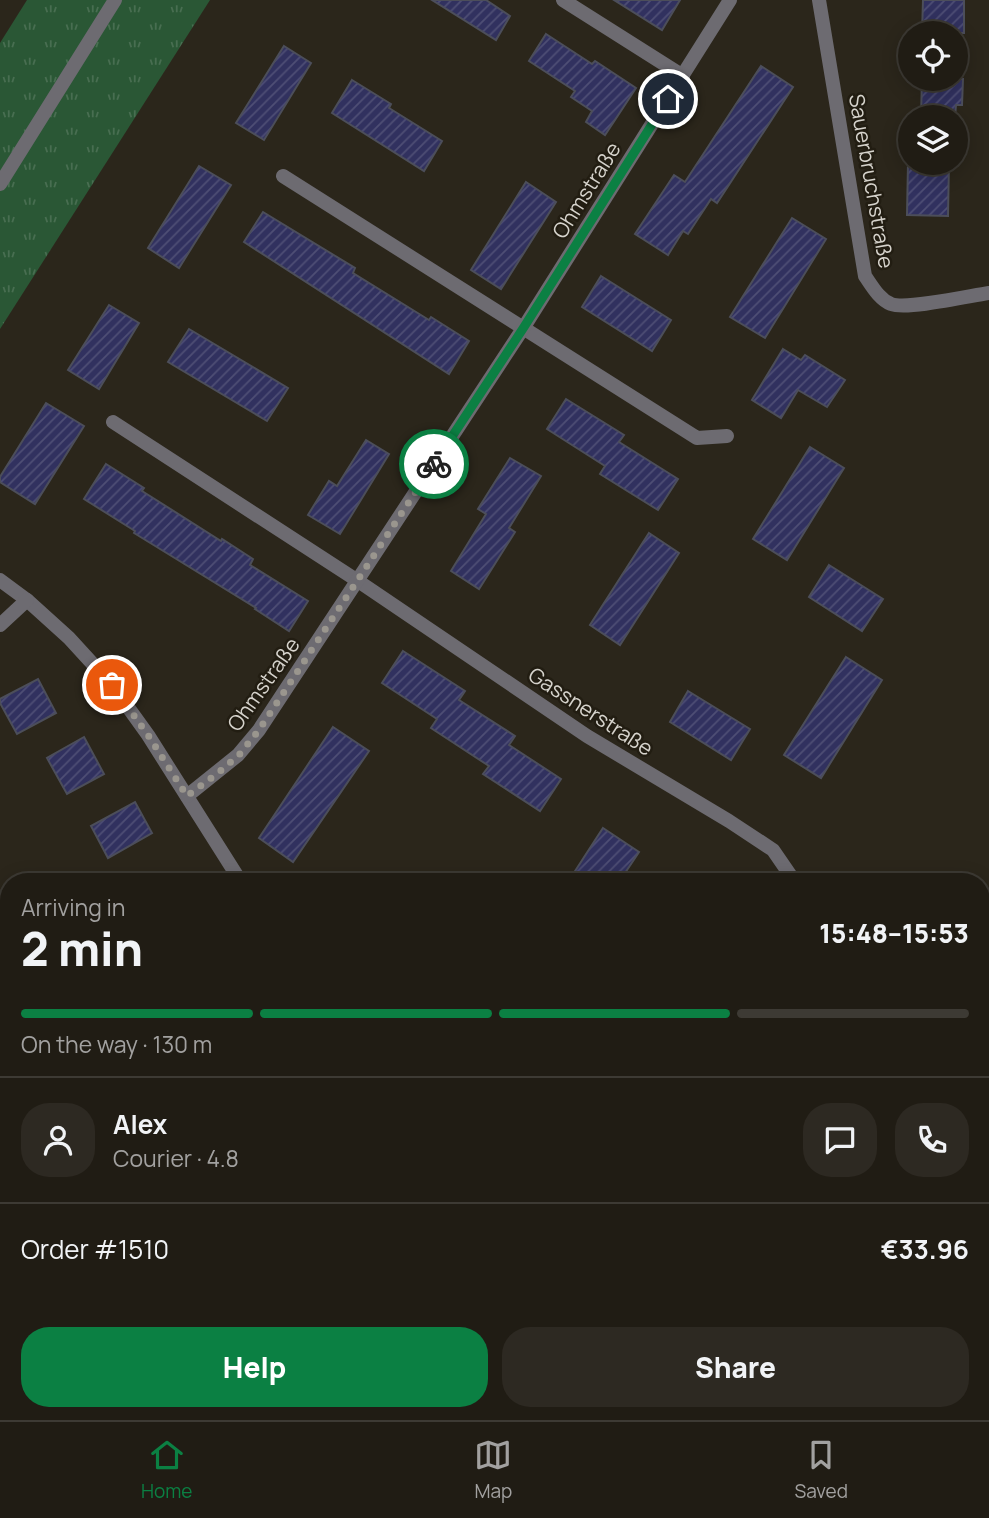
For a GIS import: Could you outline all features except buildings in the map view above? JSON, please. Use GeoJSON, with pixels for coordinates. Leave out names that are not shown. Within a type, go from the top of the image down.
{"type":"FeatureCollection","features":[{"type":"Feature","properties":{"kind":"street"},"geometry":{"type":"LineString","coordinates":[[0,184],[115,0]]}},
{"type":"Feature","properties":{"kind":"street"},"geometry":{"type":"LineString","coordinates":[[563,0],[683,76]]}},
{"type":"Feature","properties":{"kind":"street","name":"Ohmstraße"},"geometry":{"type":"LineString","coordinates":[[187,796],[239,755],[259,730],[524,327],[730,0]]}},
{"type":"Feature","properties":{"kind":"street","name":"Sauerbruchstraße"},"geometry":{"type":"LineString","coordinates":[[819,0],[865,276],[877,293],[891,304],[909,305],[989,293]]}},
{"type":"Feature","properties":{"kind":"street"},"geometry":{"type":"LineString","coordinates":[[283,176],[697,438],[727,436]]}},
{"type":"Feature","properties":{"kind":"street"},"geometry":{"type":"LineString","coordinates":[[113,422],[358,581]]}},
{"type":"Feature","properties":{"kind":"street"},"geometry":{"type":"LineString","coordinates":[[0,580],[69,638],[112,685],[148,735],[235,873]]}},
{"type":"Feature","properties":{"kind":"street","name":"Gassnerstraße"},"geometry":{"type":"LineString","coordinates":[[358,581],[587,736],[773,850],[789,873]]}},
{"type":"Feature","properties":{"kind":"street"},"geometry":{"type":"LineString","coordinates":[[0,625],[27,600]]}},
{"type":"Feature","properties":{"kind":"green space"},"geometry":{"type":"Polygon","coordinates":[[[27,0],[210,0],[0,329],[0,43],[27,0]]]}},
{"type":"Feature","properties":{"kind":"way so far"},"geometry":{"type":"LineString","coordinates":[[112,685],[187,796],[239,755],[259,730],[434,464]]}},
{"type":"Feature","properties":{"kind":"route"},"geometry":{"type":"LineString","coordinates":[[434,464],[668,99]]}}]}
